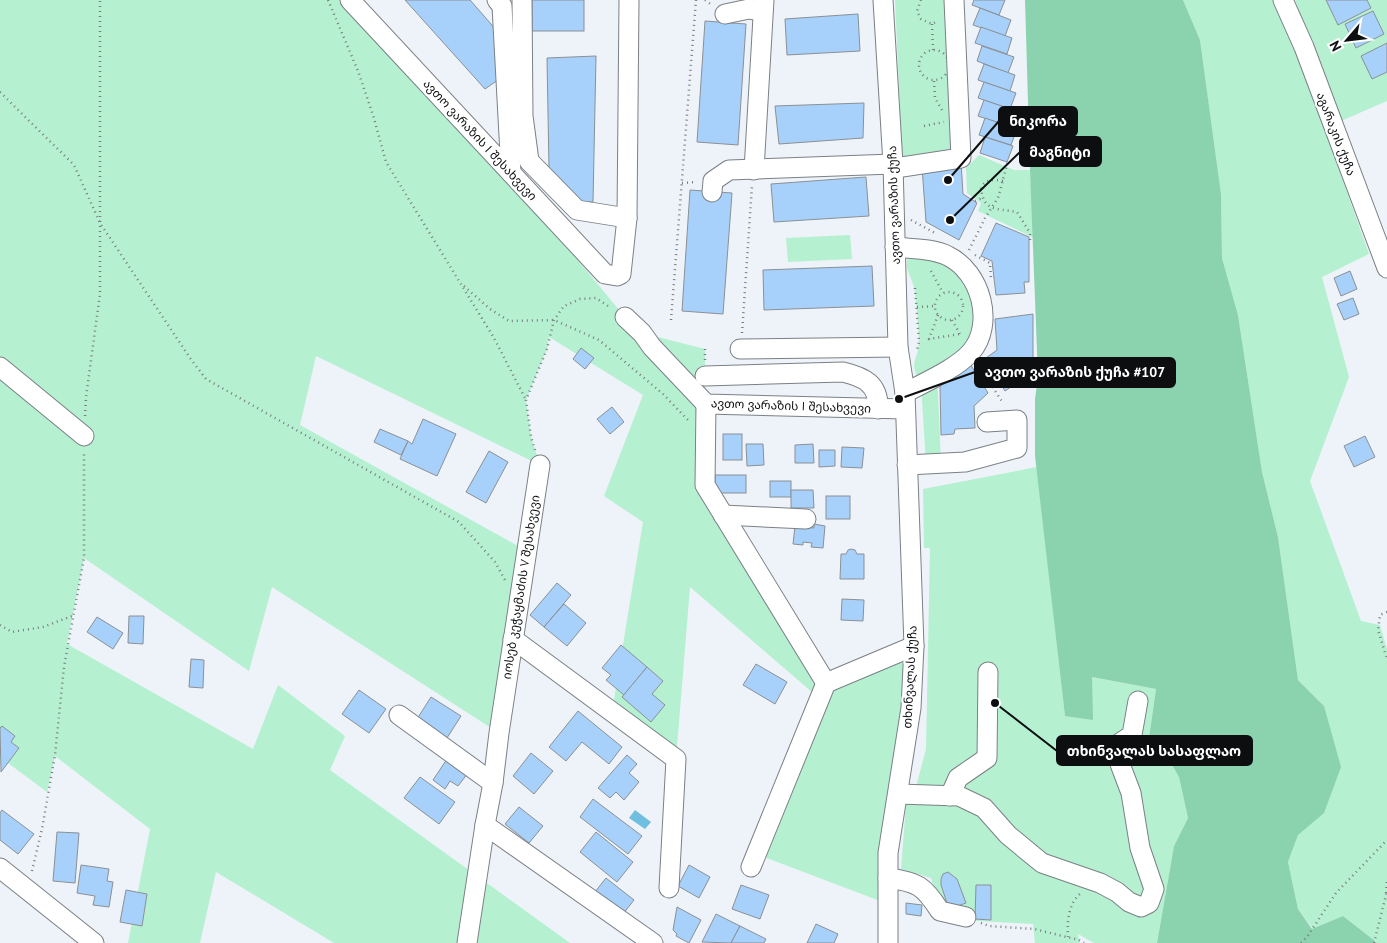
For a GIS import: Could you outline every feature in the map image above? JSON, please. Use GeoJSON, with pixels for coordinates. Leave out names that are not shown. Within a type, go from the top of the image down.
{"type":"FeatureCollection","features":[{"type":"Feature","properties":{"kind":"street","name":"ავთო ვარაზის I შესახვევი"},"geometry":{"type":"LineString","coordinates":[[350,0],[604,274],[617,276],[621,274],[627,218]]}},
{"type":"Feature","properties":{"kind":"street"},"geometry":{"type":"LineString","coordinates":[[496,0],[502,6],[511,173]]}},
{"type":"Feature","properties":{"kind":"street"},"geometry":{"type":"LineString","coordinates":[[522,0],[523,116],[529,161],[577,210],[627,218],[629,0]]}},
{"type":"Feature","properties":{"kind":"street","name":"ავთო ვარაზის ქუჩა"},"geometry":{"type":"LineString","coordinates":[[884,0],[893,164],[898,346],[905,401]]}},
{"type":"Feature","properties":{"kind":"street"},"geometry":{"type":"LineString","coordinates":[[712,192],[713,181],[720,174],[741,168],[754,170],[893,164],[902,167],[961,158],[954,0]]}},
{"type":"Feature","properties":{"kind":"street","name":"აგარაკის ქუჩა"},"geometry":{"type":"LineString","coordinates":[[1283,0],[1304,47],[1387,268]]}},
{"type":"Feature","properties":{"kind":"street"},"geometry":{"type":"LineString","coordinates":[[725,14],[763,5],[754,170]]}},
{"type":"Feature","properties":{"kind":"street"},"geometry":{"type":"LineString","coordinates":[[895,247],[948,256],[966,270],[976,285],[983,320],[979,340],[970,353],[905,401]]}},
{"type":"Feature","properties":{"kind":"street","name":"ავთო ვარაზის I შესახვევი"},"geometry":{"type":"LineString","coordinates":[[625,317],[642,333],[652,347],[706,404],[878,409],[905,401]]}},
{"type":"Feature","properties":{"kind":"street"},"geometry":{"type":"LineString","coordinates":[[740,349],[898,346]]}},
{"type":"Feature","properties":{"kind":"street"},"geometry":{"type":"LineString","coordinates":[[0,367],[84,436]]}},
{"type":"Feature","properties":{"kind":"street"},"geometry":{"type":"LineString","coordinates":[[705,376],[843,372],[858,376],[870,384],[878,401],[878,409]]}},
{"type":"Feature","properties":{"kind":"street","name":"თხინვალას ქუჩა"},"geometry":{"type":"LineString","coordinates":[[888,943],[888,853],[911,708],[914,646],[905,401]]}},
{"type":"Feature","properties":{"kind":"street"},"geometry":{"type":"LineString","coordinates":[[706,404],[705,485],[826,682]]}},
{"type":"Feature","properties":{"kind":"street"},"geometry":{"type":"LineString","coordinates":[[907,465],[965,462],[1017,448],[1017,420],[996,421]]}},
{"type":"Feature","properties":{"kind":"street","name":"იოსებ კეჭაყმაძის V შესახვევი"},"geometry":{"type":"LineString","coordinates":[[467,943],[493,783],[540,465]]}},
{"type":"Feature","properties":{"kind":"street"},"geometry":{"type":"LineString","coordinates":[[723,515],[806,519]]}},
{"type":"Feature","properties":{"kind":"street"},"geometry":{"type":"LineString","coordinates":[[513,639],[676,759],[670,888]]}},
{"type":"Feature","properties":{"kind":"street"},"geometry":{"type":"LineString","coordinates":[[751,867],[826,682],[914,646]]}},
{"type":"Feature","properties":{"kind":"street"},"geometry":{"type":"LineString","coordinates":[[950,796],[958,778],[986,758],[988,672]]}},
{"type":"Feature","properties":{"kind":"street"},"geometry":{"type":"LineString","coordinates":[[898,794],[959,796],[984,808],[1008,835],[1042,863],[1100,882],[1129,902],[1141,907],[1149,903],[1154,889],[1140,848],[1130,793],[1120,764],[1117,744],[1132,735],[1138,701]]}},
{"type":"Feature","properties":{"kind":"street"},"geometry":{"type":"LineString","coordinates":[[399,715],[493,783]]}},
{"type":"Feature","properties":{"kind":"street"},"geometry":{"type":"LineString","coordinates":[[485,825],[653,943]]}},
{"type":"Feature","properties":{"kind":"street"},"geometry":{"type":"LineString","coordinates":[[0,868],[94,943]]}},
{"type":"Feature","properties":{"kind":"street"},"geometry":{"type":"LineString","coordinates":[[888,878],[908,880],[922,887],[940,911],[966,917]]}},
{"type":"Feature","properties":{"kind":"path"},"geometry":{"type":"LineString","coordinates":[[328,0],[358,71],[386,162],[494,338],[526,400],[531,437],[540,465]]}},
{"type":"Feature","properties":{"kind":"path"},"geometry":{"type":"LineString","coordinates":[[671,320],[696,0]]}},
{"type":"Feature","properties":{"kind":"path"},"geometry":{"type":"LineString","coordinates":[[921,0],[918,6],[918,15],[925,22],[932,24],[941,18]]}},
{"type":"Feature","properties":{"kind":"path"},"geometry":{"type":"LineString","coordinates":[[932,24],[933,50]]}},
{"type":"Feature","properties":{"kind":"path"},"geometry":{"type":"LineString","coordinates":[[933,50],[946,54],[950,64],[947,74],[934,81],[925,78],[918,65],[922,55],[933,50]]}},
{"type":"Feature","properties":{"kind":"path"},"geometry":{"type":"LineString","coordinates":[[934,81],[935,98],[944,114],[945,122]]}},
{"type":"Feature","properties":{"kind":"path"},"geometry":{"type":"LineString","coordinates":[[0,92],[74,165],[100,222],[190,358],[206,379],[459,522],[495,562],[519,603]]}},
{"type":"Feature","properties":{"kind":"path"},"geometry":{"type":"LineString","coordinates":[[960,247],[969,251],[985,218],[993,208],[998,198],[1008,161]]}},
{"type":"Feature","properties":{"kind":"path"},"geometry":{"type":"LineString","coordinates":[[740,349],[754,170]]}},
{"type":"Feature","properties":{"kind":"path"},"geometry":{"type":"LineString","coordinates":[[1003,181],[991,179],[986,181],[981,187],[982,198],[986,204],[993,208],[1017,212],[1030,233],[1030,240]]}},
{"type":"Feature","properties":{"kind":"path"},"geometry":{"type":"LineString","coordinates":[[975,201],[982,198]]}},
{"type":"Feature","properties":{"kind":"path"},"geometry":{"type":"LineString","coordinates":[[909,219],[936,233]]}},
{"type":"Feature","properties":{"kind":"path"},"geometry":{"type":"LineString","coordinates":[[932,271],[943,293]]}},
{"type":"Feature","properties":{"kind":"path"},"geometry":{"type":"LineString","coordinates":[[461,283],[490,309],[509,321],[554,320],[599,340],[662,394],[706,437]]}},
{"type":"Feature","properties":{"kind":"path"},"geometry":{"type":"LineString","coordinates":[[950,291],[959,295],[963,308],[962,313],[955,319],[946,320],[938,314],[935,306],[938,297],[943,293],[950,291]]}},
{"type":"Feature","properties":{"kind":"path"},"geometry":{"type":"LineString","coordinates":[[526,400],[547,349],[554,320],[564,306],[580,298],[596,298],[625,317]]}},
{"type":"Feature","properties":{"kind":"path"},"geometry":{"type":"LineString","coordinates":[[916,307],[935,306]]}},
{"type":"Feature","properties":{"kind":"path"},"geometry":{"type":"LineString","coordinates":[[938,314],[929,339],[960,334]]}},
{"type":"Feature","properties":{"kind":"path"},"geometry":{"type":"LineString","coordinates":[[970,353],[1003,402],[996,421]]}},
{"type":"Feature","properties":{"kind":"path"},"geometry":{"type":"LineString","coordinates":[[1387,612],[1380,615],[1378,630],[1387,659]]}},
{"type":"Feature","properties":{"kind":"path"},"geometry":{"type":"LineString","coordinates":[[0,625],[12,632],[43,627],[72,616]]}},
{"type":"Feature","properties":{"kind":"path"},"geometry":{"type":"LineString","coordinates":[[1300,943],[1307,937],[1336,893],[1387,840]]}},
{"type":"Feature","properties":{"kind":"path"},"geometry":{"type":"LineString","coordinates":[[1374,943],[1386,893],[1387,879]]}},
{"type":"Feature","properties":{"kind":"path"},"geometry":{"type":"LineString","coordinates":[[1068,938],[1068,914],[1075,898],[1088,889],[1092,880]]}},
{"type":"Feature","properties":{"kind":"path"},"geometry":{"type":"LineString","coordinates":[[966,917],[989,926],[1034,929],[1084,943]]}},
{"type":"Feature","properties":{"kind":"green space"},"geometry":{"type":"Polygon","coordinates":[[[0,0],[353,0],[525,196],[629,322],[642,333],[705,349],[705,485],[826,682],[914,646],[888,904],[756,854],[820,699],[690,587],[676,759],[612,712],[643,522],[604,496],[643,395],[549,337],[547,349],[526,400],[531,437],[540,465],[316,356],[300,425],[527,551],[499,733],[272,587],[249,671],[84,558],[67,644],[253,749],[278,685],[345,736],[330,770],[570,943],[334,943],[216,872],[200,943],[128,943],[150,829],[55,756],[47,792],[0,757],[0,0]]]}},
{"type":"Feature","properties":{"kind":"green space"},"geometry":{"type":"Polygon","coordinates":[[[895,0],[951,0],[960,156],[902,156],[895,0]]]}},
{"type":"Feature","properties":{"kind":"green space"},"geometry":{"type":"Polygon","coordinates":[[[1025,0],[1183,0],[1200,40],[1221,194],[1222,258],[1238,315],[1262,472],[1278,537],[1298,680],[1324,706],[1341,767],[1324,813],[1298,835],[1288,862],[1298,909],[1312,929],[1343,916],[1375,941],[1375,943],[1157,943],[1174,846],[1188,818],[1179,777],[1161,746],[1148,745],[1156,689],[1092,677],[1093,720],[1065,716],[1035,456],[1035,399],[1038,377],[1025,0]]]}},
{"type":"Feature","properties":{"kind":"green space"},"geometry":{"type":"Polygon","coordinates":[[[1183,0],[1275,0],[1320,116],[1369,254],[1322,277],[1349,377],[1310,481],[1361,621],[1380,625],[1387,649],[1387,943],[1375,943],[1375,941],[1343,916],[1313,929],[1298,909],[1288,862],[1298,835],[1324,706],[1298,680],[1278,537],[1262,472],[1238,315],[1222,258],[1221,194],[1200,40],[1183,0]]]}},
{"type":"Feature","properties":{"kind":"green space"},"geometry":{"type":"Polygon","coordinates":[[[1295,0],[1387,0],[1387,101],[1341,121],[1295,0]]]}},
{"type":"Feature","properties":{"kind":"green space"},"geometry":{"type":"Polygon","coordinates":[[[979,155],[1014,170],[1030,170],[1034,238],[978,211],[981,203],[967,193],[966,168],[979,155]]]}},
{"type":"Feature","properties":{"kind":"green space"},"geometry":{"type":"Polygon","coordinates":[[[850,235],[852,259],[788,262],[786,238],[850,235]]]}},
{"type":"Feature","properties":{"kind":"green space"},"geometry":{"type":"Polygon","coordinates":[[[910,254],[932,254],[974,286],[974,340],[937,370],[941,463],[926,464],[921,384],[914,365],[919,340],[915,293],[907,269],[910,254]]]}},
{"type":"Feature","properties":{"kind":"green space"},"geometry":{"type":"Polygon","coordinates":[[[1037,467],[1065,716],[1092,677],[1156,689],[1148,745],[1161,746],[1179,777],[1188,818],[1174,846],[1157,943],[1094,943],[1078,934],[1080,943],[1035,943],[1033,924],[944,919],[931,878],[901,869],[906,804],[912,802],[926,749],[930,548],[924,548],[923,489],[1037,467]]]}},
{"type":"Feature","properties":{"kind":"water"},"geometry":{"type":"Polygon","coordinates":[[[635,810],[651,822],[645,829],[629,818],[635,810]]]}},
{"type":"Feature","properties":{"kind":"building"},"geometry":{"type":"Polygon","coordinates":[[[405,0],[470,0],[498,32],[498,80],[485,89],[405,0]]]}},
{"type":"Feature","properties":{"kind":"building"},"geometry":{"type":"Polygon","coordinates":[[[532,0],[584,0],[584,31],[532,31],[532,0]]]}},
{"type":"Feature","properties":{"kind":"building"},"geometry":{"type":"Polygon","coordinates":[[[974,0],[1005,0],[999,15],[972,5],[974,0]]]}},
{"type":"Feature","properties":{"kind":"building"},"geometry":{"type":"Polygon","coordinates":[[[1326,0],[1367,0],[1371,8],[1338,25],[1326,0]]]}},
{"type":"Feature","properties":{"kind":"building"},"geometry":{"type":"Polygon","coordinates":[[[980,8],[1011,20],[1005,36],[973,25],[980,8]]]}},
{"type":"Feature","properties":{"kind":"building"},"geometry":{"type":"Polygon","coordinates":[[[1373,11],[1384,34],[1356,48],[1345,24],[1373,11]]]}},
{"type":"Feature","properties":{"kind":"building"},"geometry":{"type":"Polygon","coordinates":[[[858,14],[860,51],[787,55],[785,19],[858,14]]]}},
{"type":"Feature","properties":{"kind":"building"},"geometry":{"type":"Polygon","coordinates":[[[705,21],[746,24],[738,145],[697,142],[705,21]]]}},
{"type":"Feature","properties":{"kind":"building"},"geometry":{"type":"Polygon","coordinates":[[[981,27],[1012,38],[1007,54],[975,43],[981,27]]]}},
{"type":"Feature","properties":{"kind":"building"},"geometry":{"type":"Polygon","coordinates":[[[1387,43],[1387,72],[1372,79],[1361,56],[1387,43]]]}},
{"type":"Feature","properties":{"kind":"building"},"geometry":{"type":"Polygon","coordinates":[[[982,46],[1014,57],[1008,73],[977,61],[982,46]]]}},
{"type":"Feature","properties":{"kind":"building"},"geometry":{"type":"Polygon","coordinates":[[[596,56],[593,202],[583,202],[549,168],[547,58],[596,56]]]}},
{"type":"Feature","properties":{"kind":"building"},"geometry":{"type":"Polygon","coordinates":[[[984,64],[1015,75],[1010,91],[978,80],[984,64]]]}},
{"type":"Feature","properties":{"kind":"building"},"geometry":{"type":"Polygon","coordinates":[[[984,82],[1016,93],[1010,109],[978,98],[984,82]]]}},
{"type":"Feature","properties":{"kind":"building"},"geometry":{"type":"Polygon","coordinates":[[[984,100],[1016,111],[1010,127],[978,116],[984,100]]]}},
{"type":"Feature","properties":{"kind":"building"},"geometry":{"type":"Polygon","coordinates":[[[864,103],[863,138],[779,144],[775,106],[864,103]]]}},
{"type":"Feature","properties":{"kind":"building"},"geometry":{"type":"Polygon","coordinates":[[[985,118],[1017,129],[1011,145],[979,135],[985,118]]]}},
{"type":"Feature","properties":{"kind":"building"},"geometry":{"type":"Polygon","coordinates":[[[985,137],[1013,146],[1007,162],[980,153],[985,137]]]}},
{"type":"Feature","properties":{"kind":"building"},"geometry":{"type":"Polygon","coordinates":[[[961,162],[963,194],[977,203],[959,240],[926,222],[922,167],[961,162]]]}},
{"type":"Feature","properties":{"kind":"building"},"geometry":{"type":"Polygon","coordinates":[[[866,177],[869,216],[774,222],[771,184],[866,177]]]}},
{"type":"Feature","properties":{"kind":"building"},"geometry":{"type":"Polygon","coordinates":[[[690,190],[732,193],[723,314],[682,311],[690,190]]]}},
{"type":"Feature","properties":{"kind":"building"},"geometry":{"type":"Polygon","coordinates":[[[996,223],[1029,237],[1029,282],[1024,282],[1025,293],[996,295],[992,261],[981,256],[996,223]]]}},
{"type":"Feature","properties":{"kind":"building"},"geometry":{"type":"Polygon","coordinates":[[[872,266],[874,306],[764,310],[763,270],[872,266]]]}},
{"type":"Feature","properties":{"kind":"building"},"geometry":{"type":"Polygon","coordinates":[[[1350,271],[1357,289],[1341,296],[1334,278],[1350,271]]]}},
{"type":"Feature","properties":{"kind":"building"},"geometry":{"type":"Polygon","coordinates":[[[1353,298],[1359,314],[1344,320],[1337,304],[1353,298]]]}},
{"type":"Feature","properties":{"kind":"building"},"geometry":{"type":"Polygon","coordinates":[[[1033,314],[1033,368],[1020,378],[1021,380],[1005,391],[986,358],[997,350],[995,319],[1033,314]]]}},
{"type":"Feature","properties":{"kind":"building"},"geometry":{"type":"Polygon","coordinates":[[[581,348],[594,358],[585,369],[573,359],[581,348]]]}},
{"type":"Feature","properties":{"kind":"building"},"geometry":{"type":"Polygon","coordinates":[[[969,362],[988,393],[974,406],[975,428],[955,429],[954,434],[941,435],[940,386],[969,362]]]}},
{"type":"Feature","properties":{"kind":"building"},"geometry":{"type":"Polygon","coordinates":[[[612,407],[624,422],[610,434],[597,419],[612,407]]]}},
{"type":"Feature","properties":{"kind":"building"},"geometry":{"type":"Polygon","coordinates":[[[423,419],[456,434],[437,476],[400,459],[408,441],[412,444],[423,419]]]}},
{"type":"Feature","properties":{"kind":"building"},"geometry":{"type":"Polygon","coordinates":[[[380,429],[408,441],[401,455],[374,442],[380,429]]]}},
{"type":"Feature","properties":{"kind":"building"},"geometry":{"type":"Polygon","coordinates":[[[723,434],[742,434],[742,460],[723,460],[723,434]]]}},
{"type":"Feature","properties":{"kind":"building"},"geometry":{"type":"Polygon","coordinates":[[[1365,436],[1375,457],[1354,467],[1344,446],[1365,436]]]}},
{"type":"Feature","properties":{"kind":"building"},"geometry":{"type":"Polygon","coordinates":[[[746,444],[763,444],[764,465],[747,466],[746,444]]]}},
{"type":"Feature","properties":{"kind":"building"},"geometry":{"type":"Polygon","coordinates":[[[813,444],[814,463],[795,463],[795,445],[813,444]]]}},
{"type":"Feature","properties":{"kind":"building"},"geometry":{"type":"Polygon","coordinates":[[[842,447],[864,448],[862,468],[841,467],[842,447]]]}},
{"type":"Feature","properties":{"kind":"building"},"geometry":{"type":"Polygon","coordinates":[[[819,450],[835,450],[835,466],[819,467],[819,450]]]}},
{"type":"Feature","properties":{"kind":"building"},"geometry":{"type":"Polygon","coordinates":[[[489,451],[508,462],[486,503],[466,492],[489,451]]]}},
{"type":"Feature","properties":{"kind":"building"},"geometry":{"type":"Polygon","coordinates":[[[715,475],[746,475],[746,493],[715,493],[715,475]]]}},
{"type":"Feature","properties":{"kind":"building"},"geometry":{"type":"Polygon","coordinates":[[[770,481],[791,481],[791,497],[770,497],[770,481]]]}},
{"type":"Feature","properties":{"kind":"building"},"geometry":{"type":"Polygon","coordinates":[[[791,490],[813,490],[814,508],[791,508],[791,490]]]}},
{"type":"Feature","properties":{"kind":"building"},"geometry":{"type":"Polygon","coordinates":[[[826,496],[850,496],[850,519],[826,519],[826,496]]]}},
{"type":"Feature","properties":{"kind":"building"},"geometry":{"type":"Polygon","coordinates":[[[814,524],[825,526],[823,548],[811,547],[812,543],[803,542],[803,545],[793,544],[795,526],[814,528],[814,524]]]}},
{"type":"Feature","properties":{"kind":"building"},"geometry":{"type":"Polygon","coordinates":[[[851,549],[855,550],[857,554],[864,554],[864,579],[840,579],[841,554],[846,554],[851,549]]]}},
{"type":"Feature","properties":{"kind":"building"},"geometry":{"type":"Polygon","coordinates":[[[557,583],[571,595],[544,627],[530,615],[557,583]]]}},
{"type":"Feature","properties":{"kind":"building"},"geometry":{"type":"Polygon","coordinates":[[[842,599],[864,600],[863,621],[841,620],[842,599]]]}},
{"type":"Feature","properties":{"kind":"building"},"geometry":{"type":"Polygon","coordinates":[[[564,604],[586,623],[567,646],[544,627],[564,604]]]}},
{"type":"Feature","properties":{"kind":"building"},"geometry":{"type":"Polygon","coordinates":[[[129,616],[144,616],[143,644],[128,643],[129,616]]]}},
{"type":"Feature","properties":{"kind":"building"},"geometry":{"type":"Polygon","coordinates":[[[97,617],[123,633],[113,649],[87,632],[97,617]]]}},
{"type":"Feature","properties":{"kind":"building"},"geometry":{"type":"Polygon","coordinates":[[[621,645],[647,667],[624,695],[606,680],[611,675],[602,668],[621,645]]]}},
{"type":"Feature","properties":{"kind":"building"},"geometry":{"type":"Polygon","coordinates":[[[191,659],[204,660],[203,688],[189,687],[191,659]]]}},
{"type":"Feature","properties":{"kind":"building"},"geometry":{"type":"Polygon","coordinates":[[[756,664],[787,682],[775,704],[743,685],[756,664]]]}},
{"type":"Feature","properties":{"kind":"building"},"geometry":{"type":"Polygon","coordinates":[[[647,667],[663,681],[652,694],[665,705],[651,722],[622,697],[647,667]]]}},
{"type":"Feature","properties":{"kind":"building"},"geometry":{"type":"Polygon","coordinates":[[[359,690],[386,709],[369,733],[342,714],[359,690]]]}},
{"type":"Feature","properties":{"kind":"building"},"geometry":{"type":"Polygon","coordinates":[[[431,697],[461,716],[447,738],[417,719],[431,697]]]}},
{"type":"Feature","properties":{"kind":"building"},"geometry":{"type":"Polygon","coordinates":[[[578,711],[622,747],[609,764],[582,742],[566,761],[549,747],[578,711]]]}},
{"type":"Feature","properties":{"kind":"building"},"geometry":{"type":"Polygon","coordinates":[[[2,726],[15,736],[11,742],[19,748],[1,772],[0,728],[2,726]]]}},
{"type":"Feature","properties":{"kind":"building"},"geometry":{"type":"Polygon","coordinates":[[[531,753],[553,771],[534,794],[513,776],[531,753]]]}},
{"type":"Feature","properties":{"kind":"building"},"geometry":{"type":"Polygon","coordinates":[[[627,755],[637,764],[629,773],[639,782],[624,800],[616,792],[610,798],[598,788],[627,755]]]}},
{"type":"Feature","properties":{"kind":"building"},"geometry":{"type":"Polygon","coordinates":[[[447,759],[468,773],[458,786],[450,781],[445,789],[433,780],[447,759]]]}},
{"type":"Feature","properties":{"kind":"building"},"geometry":{"type":"Polygon","coordinates":[[[420,777],[455,802],[439,824],[404,798],[420,777]]]}},
{"type":"Feature","properties":{"kind":"building"},"geometry":{"type":"Polygon","coordinates":[[[593,799],[642,836],[628,854],[580,817],[593,799]]]}},
{"type":"Feature","properties":{"kind":"building"},"geometry":{"type":"Polygon","coordinates":[[[519,807],[543,826],[529,843],[505,824],[519,807]]]}},
{"type":"Feature","properties":{"kind":"building"},"geometry":{"type":"Polygon","coordinates":[[[2,810],[34,834],[18,854],[0,840],[0,813],[2,810]]]}},
{"type":"Feature","properties":{"kind":"building"},"geometry":{"type":"Polygon","coordinates":[[[57,832],[79,833],[75,883],[53,881],[57,832]]]}},
{"type":"Feature","properties":{"kind":"building"},"geometry":{"type":"Polygon","coordinates":[[[596,832],[633,862],[617,882],[580,852],[596,832]]]}},
{"type":"Feature","properties":{"kind":"building"},"geometry":{"type":"Polygon","coordinates":[[[81,865],[109,869],[107,881],[113,882],[109,907],[93,905],[95,896],[77,893],[81,865]]]}},
{"type":"Feature","properties":{"kind":"building"},"geometry":{"type":"Polygon","coordinates":[[[689,865],[710,877],[699,898],[678,886],[689,865]]]}},
{"type":"Feature","properties":{"kind":"building"},"geometry":{"type":"Polygon","coordinates":[[[948,872],[957,879],[966,903],[949,909],[941,885],[943,874],[948,872]]]}},
{"type":"Feature","properties":{"kind":"building"},"geometry":{"type":"Polygon","coordinates":[[[606,878],[634,900],[619,919],[591,897],[606,878]]]}},
{"type":"Feature","properties":{"kind":"building"},"geometry":{"type":"Polygon","coordinates":[[[741,885],[769,895],[760,919],[732,909],[741,885]]]}},
{"type":"Feature","properties":{"kind":"building"},"geometry":{"type":"Polygon","coordinates":[[[976,885],[991,885],[991,920],[975,919],[976,885]]]}},
{"type":"Feature","properties":{"kind":"building"},"geometry":{"type":"Polygon","coordinates":[[[126,890],[147,894],[142,926],[120,922],[126,890]]]}},
{"type":"Feature","properties":{"kind":"building"},"geometry":{"type":"Polygon","coordinates":[[[906,903],[922,905],[921,916],[906,914],[906,903]]]}},
{"type":"Feature","properties":{"kind":"building"},"geometry":{"type":"Polygon","coordinates":[[[677,907],[701,920],[689,943],[676,936],[677,934],[673,930],[677,907]]]}},
{"type":"Feature","properties":{"kind":"building"},"geometry":{"type":"Polygon","coordinates":[[[716,914],[740,926],[731,943],[702,942],[716,914]]]}},
{"type":"Feature","properties":{"kind":"building"},"geometry":{"type":"Polygon","coordinates":[[[816,924],[838,934],[834,943],[807,943],[816,924]]]}},
{"type":"Feature","properties":{"kind":"building"},"geometry":{"type":"Polygon","coordinates":[[[740,926],[766,939],[764,943],[731,943],[740,926]]]}},
{"type":"Feature","properties":{"kind":"place","name":"ნიკორა"},"geometry":{"type":"Point","coordinates":[948,180]}},
{"type":"Feature","properties":{"kind":"place","name":"მაგნიტი"},"geometry":{"type":"Point","coordinates":[950,220]}},
{"type":"Feature","properties":{"kind":"place","name":"ავთო ვარაზის ქუჩა #107"},"geometry":{"type":"Point","coordinates":[899,399]}},
{"type":"Feature","properties":{"kind":"place","name":"თხინვალას სასაფლაო"},"geometry":{"type":"Point","coordinates":[995,703]}}]}
